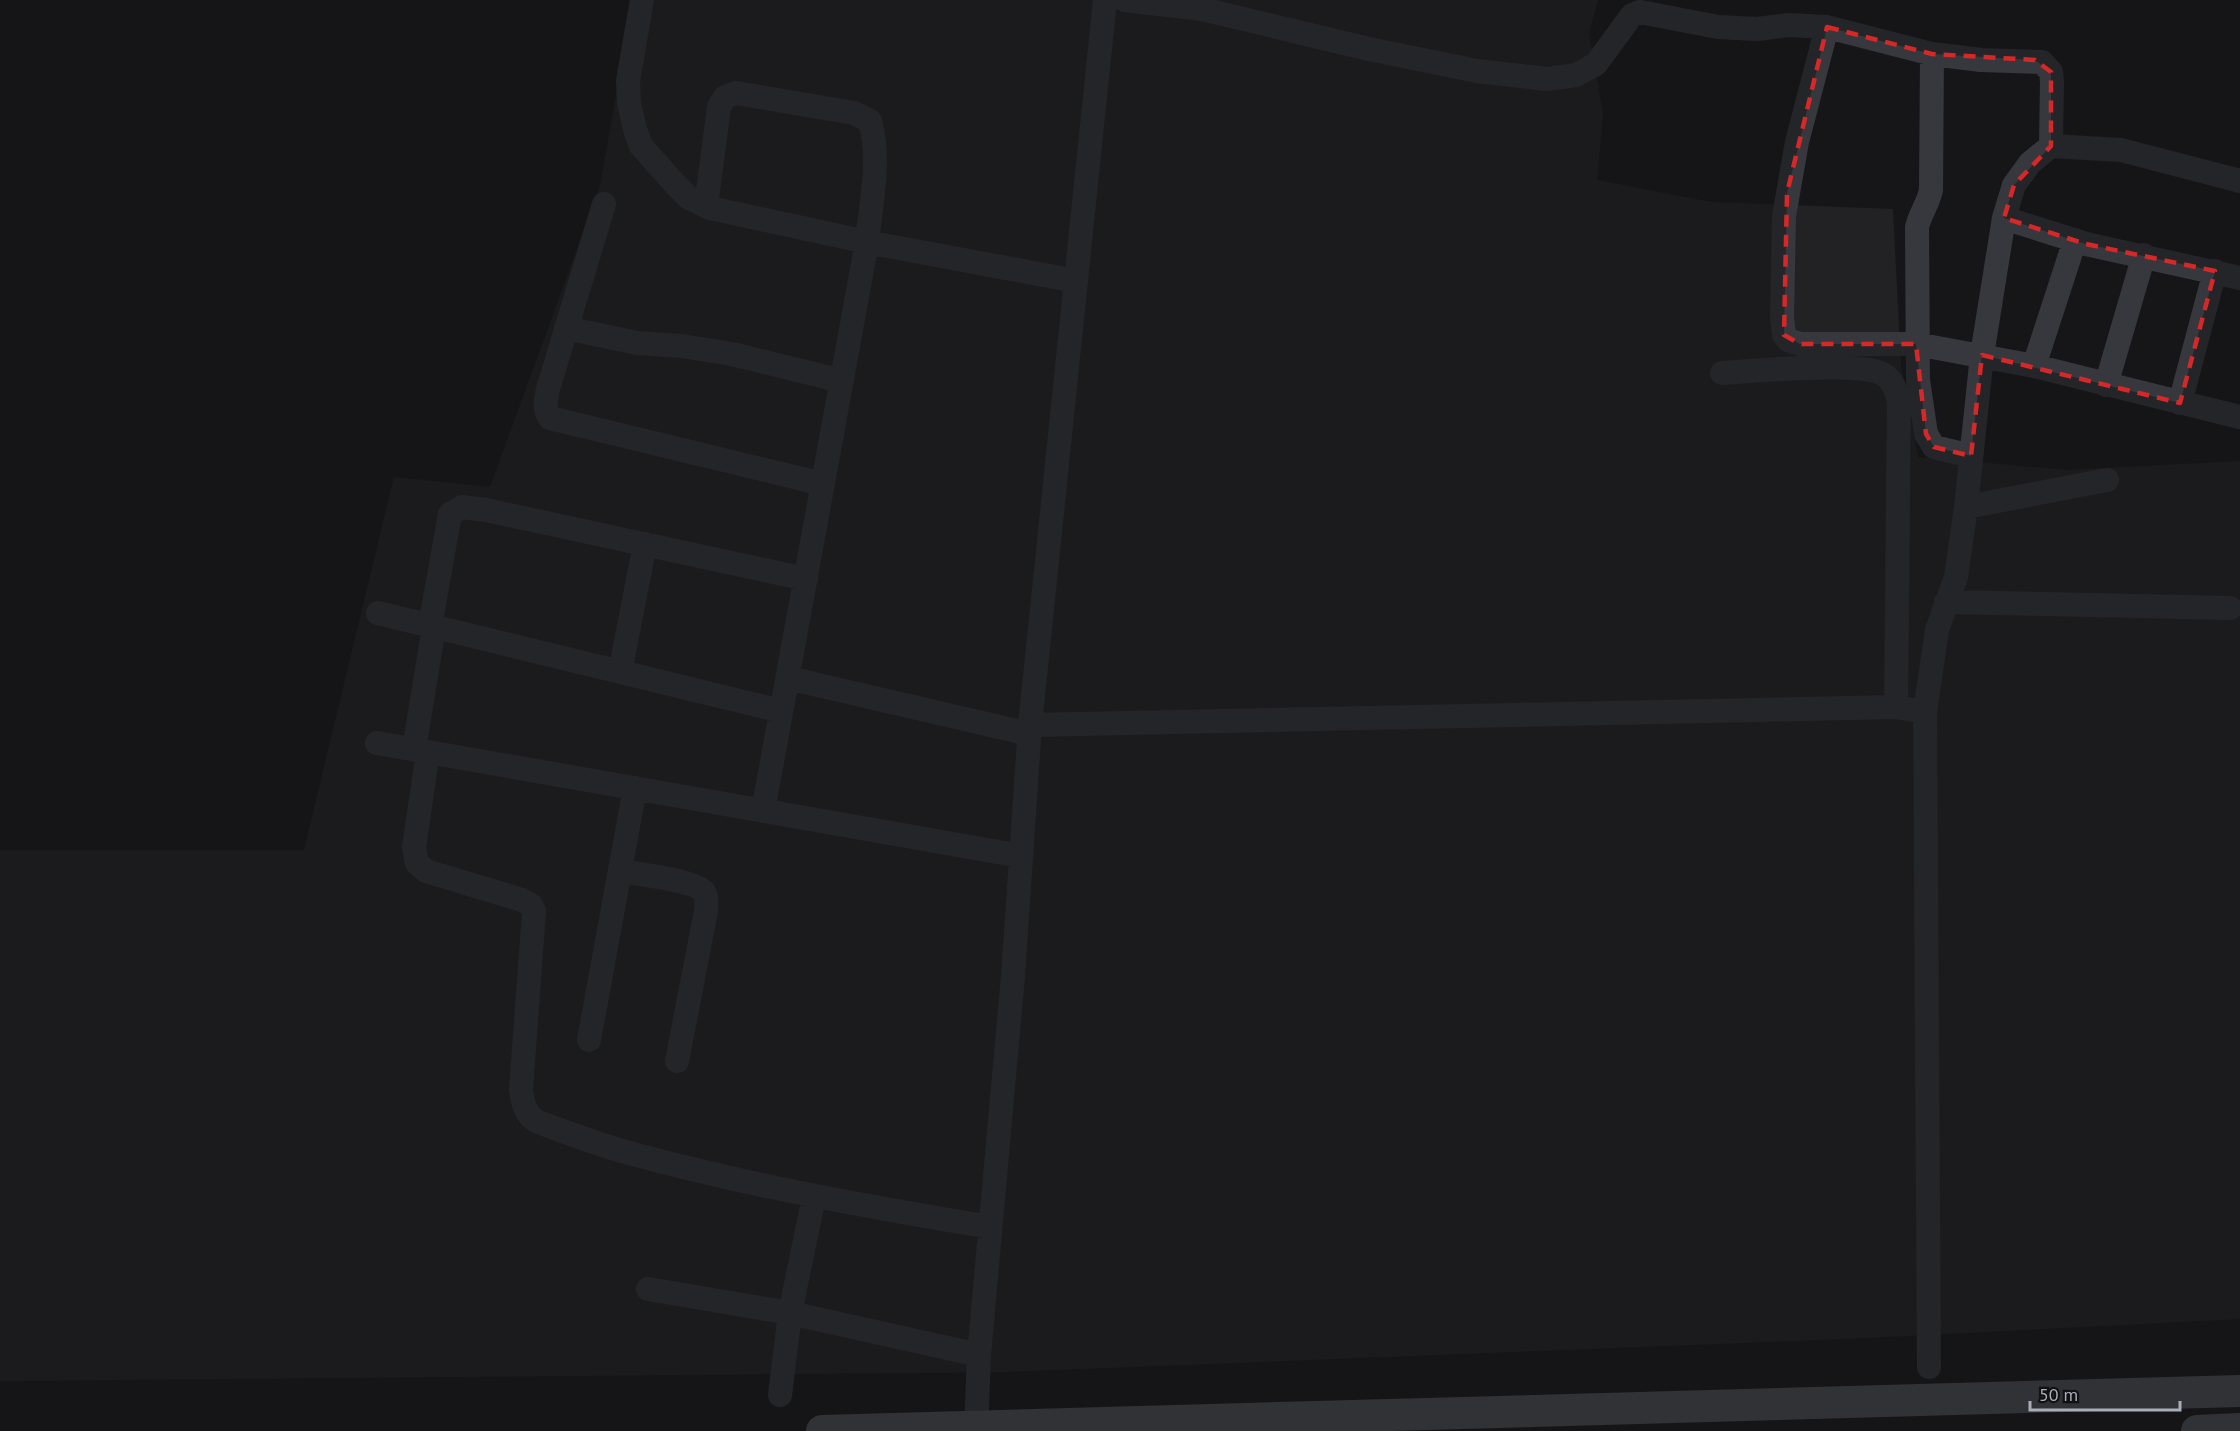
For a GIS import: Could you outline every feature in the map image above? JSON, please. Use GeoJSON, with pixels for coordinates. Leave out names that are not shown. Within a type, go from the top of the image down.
{"type":"FeatureCollection","features":[{"type":"Feature","properties":{"kind":"main road"},"geometry":{"type":"LineString","coordinates":[[822,1431],[976,1429],[2240,1391]]}},
{"type":"Feature","properties":{"kind":"main road"},"geometry":{"type":"LineString","coordinates":[[2197,1431],[2240,1429]]}},
{"type":"Feature","properties":{"kind":"street"},"geometry":{"type":"LineString","coordinates":[[642,0],[628,81],[629,103],[635,129],[641,146],[689,198],[706,206],[867,242],[1076,281]]}},
{"type":"Feature","properties":{"kind":"street"},"geometry":{"type":"LineString","coordinates":[[976,1429],[979,1355],[1013,976],[1029,729],[1105,0]]}},
{"type":"Feature","properties":{"kind":"street"},"geometry":{"type":"LineString","coordinates":[[1125,0],[1202,9],[1391,54],[1477,71],[1547,79],[1576,75],[1596,64],[1639,4],[1718,27],[1756,29],[1788,25],[1827,27],[1932,54],[1981,60],[2035,60],[2047,66],[2051,72],[2052,82],[2051,146]]}},
{"type":"Feature","properties":{"kind":"street"},"geometry":{"type":"LineString","coordinates":[[1827,27],[1797,142],[1784,216],[1782,306],[1784,335],[1788,340],[1800,344],[1916,344],[1982,355],[2240,417]]}},
{"type":"Feature","properties":{"kind":"street"},"geometry":{"type":"LineString","coordinates":[[1932,54],[1930,134],[1932,173],[1929,200],[1919,218],[1917,227],[1916,344],[1920,398],[1926,434],[1935,447],[1971,456]]}},
{"type":"Feature","properties":{"kind":"street"},"geometry":{"type":"LineString","coordinates":[[706,206],[718,107],[725,97],[736,93],[854,113],[870,121],[875,140],[875,169],[867,242],[763,811]]}},
{"type":"Feature","properties":{"kind":"street"},"geometry":{"type":"LineString","coordinates":[[1929,1367],[1925,712],[1936,630],[1956,577],[1982,355],[2004,218],[2014,185],[2030,163],[2051,146],[2121,150],[2240,181]]}},
{"type":"Feature","properties":{"kind":"street"},"geometry":{"type":"LineString","coordinates":[[604,204],[544,405],[545,412],[550,418],[823,484]]}},
{"type":"Feature","properties":{"kind":"street"},"geometry":{"type":"LineString","coordinates":[[2004,218],[2075,240],[2240,278]]}},
{"type":"Feature","properties":{"kind":"street"},"geometry":{"type":"LineString","coordinates":[[2034,366],[2075,240]]}},
{"type":"Feature","properties":{"kind":"street"},"geometry":{"type":"LineString","coordinates":[[2106,385],[2144,255]]}},
{"type":"Feature","properties":{"kind":"street"},"geometry":{"type":"LineString","coordinates":[[2180,403],[2215,272]]}},
{"type":"Feature","properties":{"kind":"street"},"geometry":{"type":"LineString","coordinates":[[566,328],[636,343],[682,346],[732,354],[842,381]]}},
{"type":"Feature","properties":{"kind":"street"},"geometry":{"type":"LineString","coordinates":[[1722,373],[1818,368],[1869,369],[1885,375],[1896,388],[1899,401],[1896,707]]}},
{"type":"Feature","properties":{"kind":"street"},"geometry":{"type":"LineString","coordinates":[[1966,507],[2107,480]]}},
{"type":"Feature","properties":{"kind":"street"},"geometry":{"type":"LineString","coordinates":[[806,579],[486,510],[462,507],[450,514],[432,626],[414,848],[417,863],[426,871],[522,900],[531,905],[534,911],[521,1090],[525,1110],[530,1118],[630,1154],[814,1197],[990,1227]]}},
{"type":"Feature","properties":{"kind":"street"},"geometry":{"type":"LineString","coordinates":[[620,672],[645,544]]}},
{"type":"Feature","properties":{"kind":"street"},"geometry":{"type":"LineString","coordinates":[[1946,602],[2230,608]]}},
{"type":"Feature","properties":{"kind":"street"},"geometry":{"type":"LineString","coordinates":[[378,613],[781,711]]}},
{"type":"Feature","properties":{"kind":"street"},"geometry":{"type":"LineString","coordinates":[[788,678],[1029,729],[1896,707],[1925,712]]}},
{"type":"Feature","properties":{"kind":"street"},"geometry":{"type":"LineString","coordinates":[[377,743],[1020,856]]}},
{"type":"Feature","properties":{"kind":"street"},"geometry":{"type":"LineString","coordinates":[[589,1040],[635,788]]}},
{"type":"Feature","properties":{"kind":"street"},"geometry":{"type":"LineString","coordinates":[[620,871],[682,882],[704,891],[706,896],[677,1061]]}},
{"type":"Feature","properties":{"kind":"street"},"geometry":{"type":"LineString","coordinates":[[780,1395],[790,1313],[814,1197]]}},
{"type":"Feature","properties":{"kind":"street"},"geometry":{"type":"LineString","coordinates":[[648,1288],[790,1313],[979,1355]]}},
{"type":"Feature","properties":{"kind":"highlighted area"},"geometry":{"type":"Polygon","coordinates":[[[1827,27],[1932,54],[2035,60],[2051,72],[2051,146],[2014,185],[2004,218],[2086,244],[2215,271],[2180,403],[1982,355],[1971,456],[1934,447],[1926,434],[1916,344],[1800,344],[1784,335],[1787,193],[1827,27]]]}},
{"type":"Feature","properties":{"kind":"shaded area"},"geometry":{"type":"Polygon","coordinates":[[[633,0],[1598,0],[1589,33],[1603,114],[1597,180],[1711,202],[1893,209],[1901,366],[1918,457],[2067,470],[2240,461],[2240,1319],[1867,1338],[1003,1372],[0,1381],[0,850],[304,850],[394,477],[490,487],[600,186],[633,0]]]}}]}
